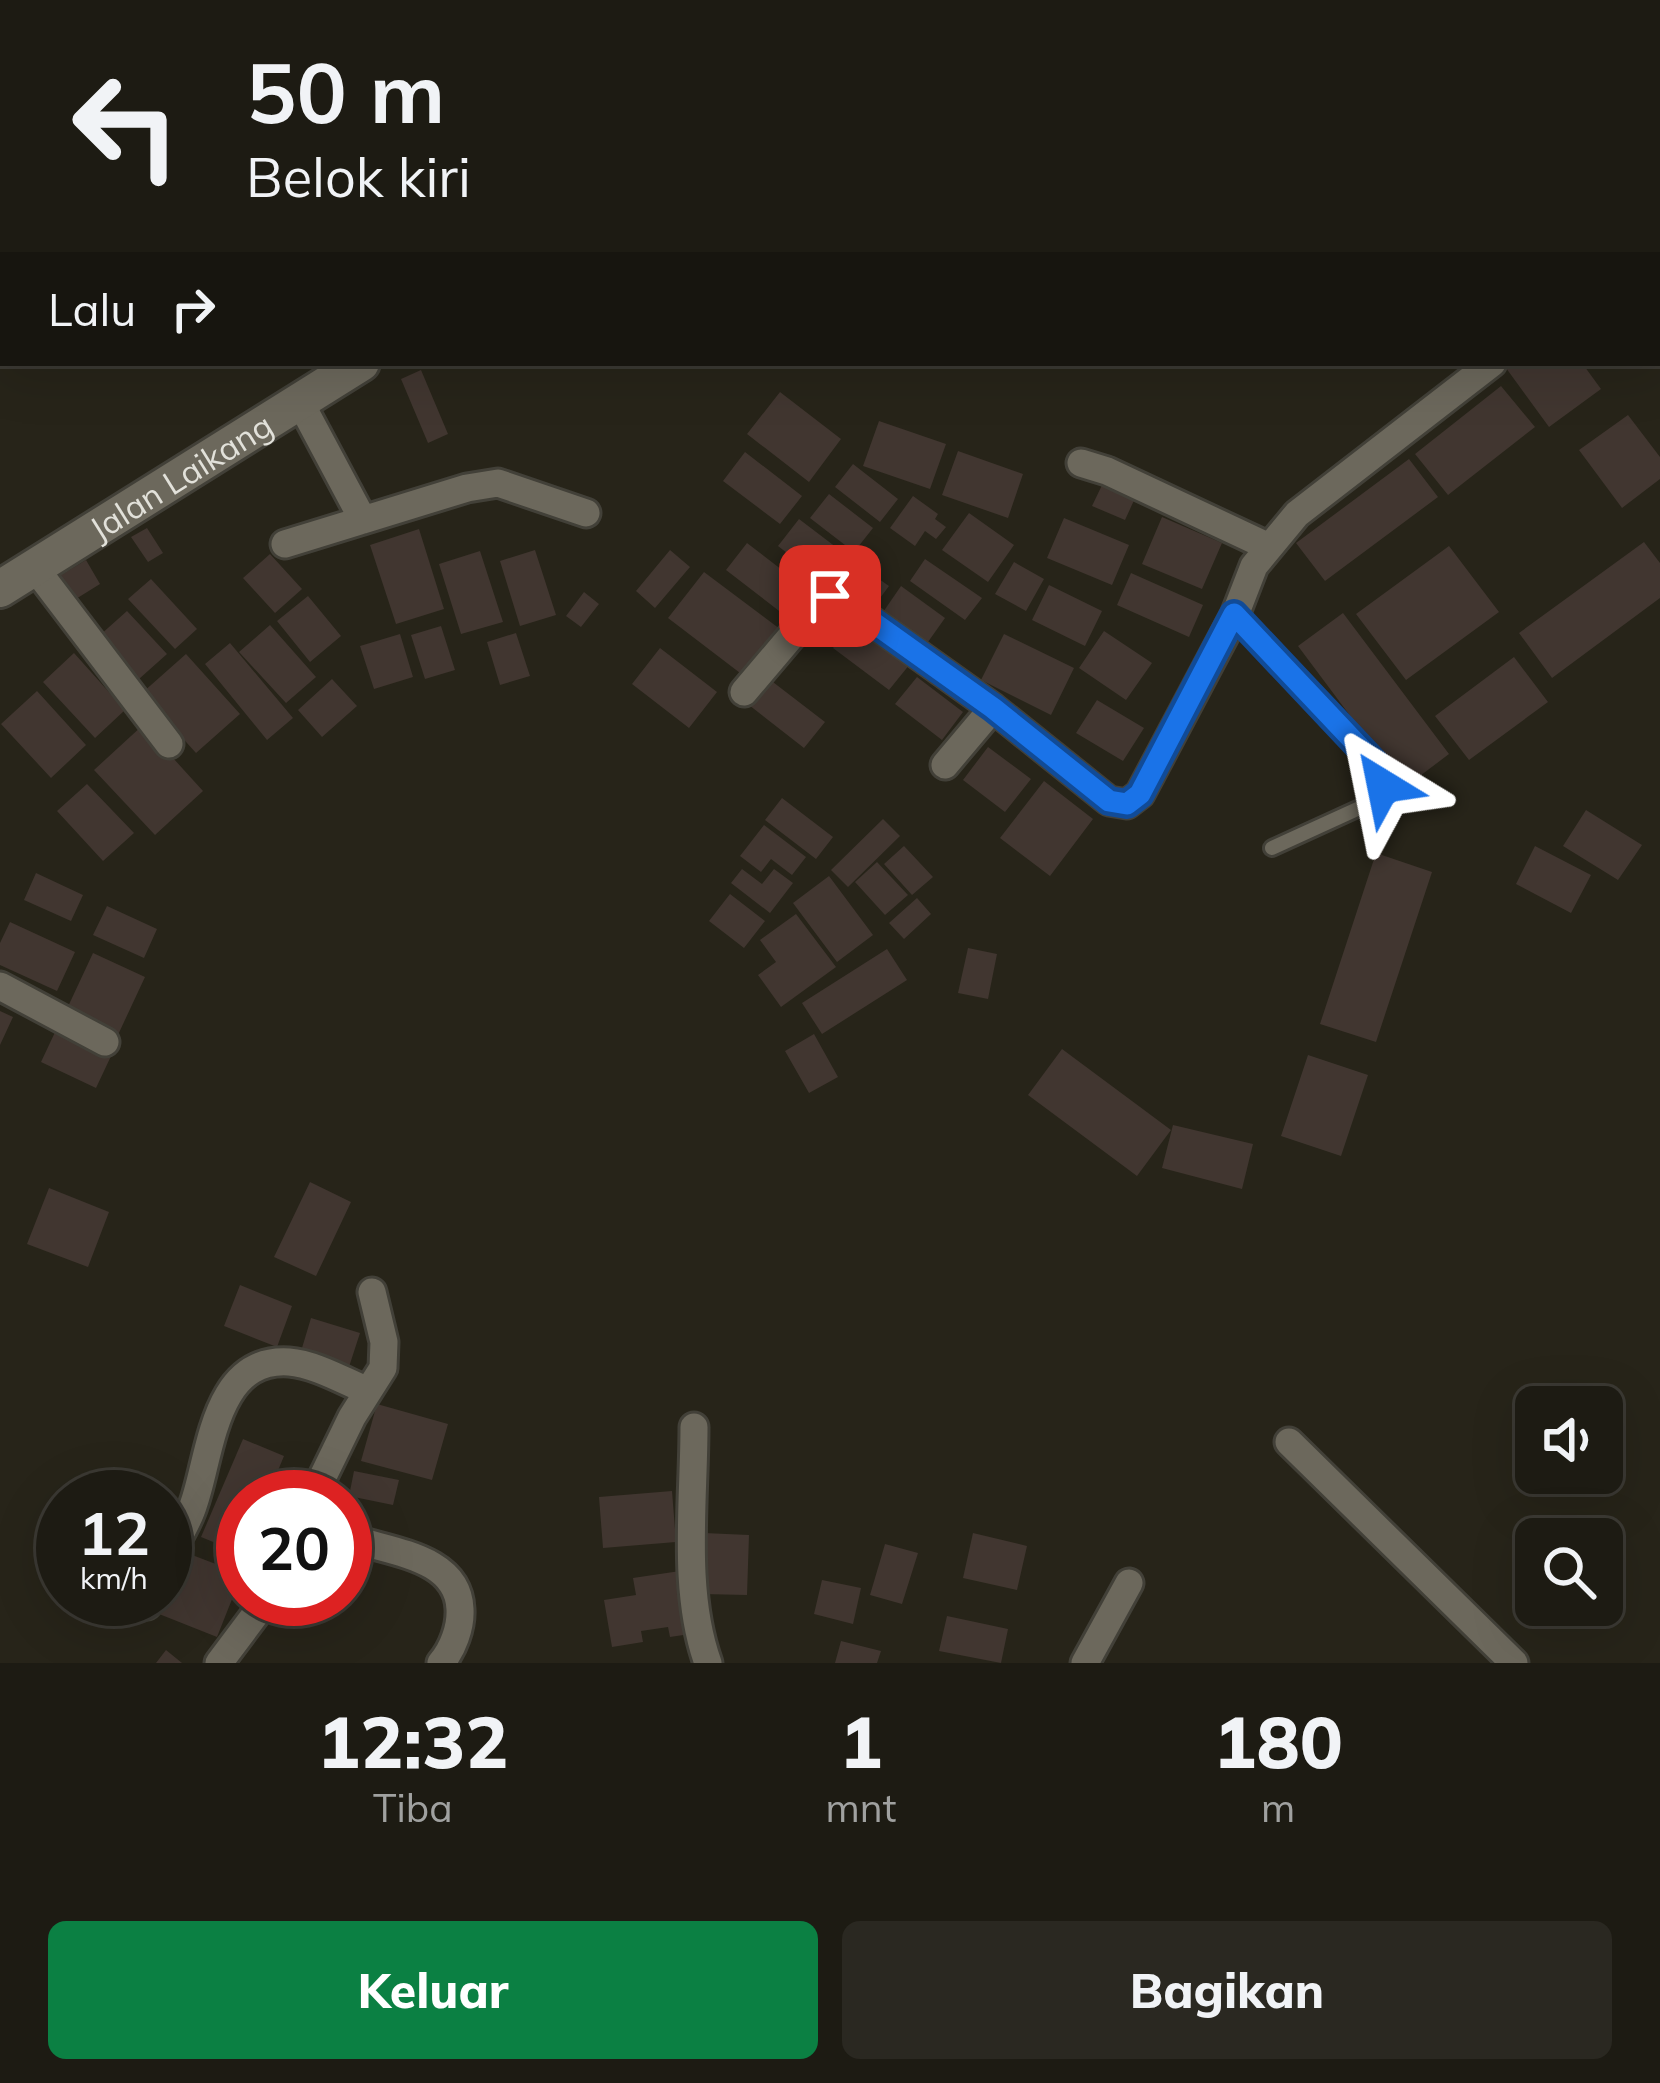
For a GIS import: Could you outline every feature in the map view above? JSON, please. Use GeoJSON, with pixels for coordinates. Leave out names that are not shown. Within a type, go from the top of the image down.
{"type":"FeatureCollection","features":[{"type":"Feature","properties":{"kind":"main road","name":"Jalan Laikang"},"geometry":{"type":"LineString","coordinates":[[0,589],[357,366]]}},
{"type":"Feature","properties":{"kind":"street"},"geometry":{"type":"LineString","coordinates":[[744,692],[822,600],[839,598],[993,708],[1109,801],[1127,804],[1140,794],[1267,546],[1297,514],[1488,366]]}},
{"type":"Feature","properties":{"kind":"street"},"geometry":{"type":"LineString","coordinates":[[300,402],[363,520]]}},
{"type":"Feature","properties":{"kind":"street"},"geometry":{"type":"LineString","coordinates":[[1081,463],[1267,546]]}},
{"type":"Feature","properties":{"kind":"street"},"geometry":{"type":"LineString","coordinates":[[285,544],[497,483],[586,513]]}},
{"type":"Feature","properties":{"kind":"street"},"geometry":{"type":"LineString","coordinates":[[35,568],[169,744]]}},
{"type":"Feature","properties":{"kind":"street"},"geometry":{"type":"LineString","coordinates":[[945,765],[993,708]]}},
{"type":"Feature","properties":{"kind":"street"},"geometry":{"type":"LineString","coordinates":[[0,986],[105,1042]]}},
{"type":"Feature","properties":{"kind":"street"},"geometry":{"type":"LineString","coordinates":[[327,1470],[383,1368],[386,1353],[372,1292]]}},
{"type":"Feature","properties":{"kind":"street"},"geometry":{"type":"LineString","coordinates":[[192,1509],[217,1416],[232,1388],[259,1369],[283,1361],[298,1363],[368,1391]]}},
{"type":"Feature","properties":{"kind":"street"},"geometry":{"type":"LineString","coordinates":[[694,1426],[694,1577],[708,1663]]}},
{"type":"Feature","properties":{"kind":"street"},"geometry":{"type":"LineString","coordinates":[[1289,1442],[1514,1663]]}},
{"type":"Feature","properties":{"kind":"street"},"geometry":{"type":"LineString","coordinates":[[372,1544],[413,1557],[447,1575],[456,1586],[460,1619],[441,1663]]}},
{"type":"Feature","properties":{"kind":"street"},"geometry":{"type":"LineString","coordinates":[[1085,1663],[1129,1582]]}},
{"type":"Feature","properties":{"kind":"street"},"geometry":{"type":"LineString","coordinates":[[219,1663],[247,1626]]}},
{"type":"Feature","properties":{"kind":"lane"},"geometry":{"type":"LineString","coordinates":[[1234,614],[1382,771],[1377,800],[1273,848]]}},
{"type":"Feature","properties":{"kind":"building"},"geometry":{"type":"Polygon","coordinates":[[[1584,366],[1601,389],[1549,427],[1506,368],[1584,366]]]}},
{"type":"Feature","properties":{"kind":"building"},"geometry":{"type":"Polygon","coordinates":[[[421,370],[448,434],[428,443],[401,379],[421,370]]]}},
{"type":"Feature","properties":{"kind":"building"},"geometry":{"type":"Polygon","coordinates":[[[1501,386],[1535,427],[1448,495],[1415,454],[1501,386]]]}},
{"type":"Feature","properties":{"kind":"building"},"geometry":{"type":"Polygon","coordinates":[[[780,392],[841,439],[809,482],[747,434],[780,392]]]}},
{"type":"Feature","properties":{"kind":"building"},"geometry":{"type":"Polygon","coordinates":[[[1628,415],[1660,457],[1660,479],[1622,508],[1579,450],[1628,415]]]}},
{"type":"Feature","properties":{"kind":"building"},"geometry":{"type":"Polygon","coordinates":[[[879,421],[946,444],[930,489],[863,466],[879,421]]]}},
{"type":"Feature","properties":{"kind":"building"},"geometry":{"type":"Polygon","coordinates":[[[958,451],[1023,474],[1008,518],[942,495],[958,451]]]}},
{"type":"Feature","properties":{"kind":"building"},"geometry":{"type":"Polygon","coordinates":[[[745,452],[802,496],[780,524],[723,481],[745,452]]]}},
{"type":"Feature","properties":{"kind":"building"},"geometry":{"type":"Polygon","coordinates":[[[1409,459],[1438,497],[1325,581],[1296,543],[1409,459]]]}},
{"type":"Feature","properties":{"kind":"building"},"geometry":{"type":"Polygon","coordinates":[[[853,464],[898,499],[880,522],[835,487],[853,464]]]}},
{"type":"Feature","properties":{"kind":"building"},"geometry":{"type":"Polygon","coordinates":[[[1104,481],[1136,496],[1125,520],[1092,506],[1104,481]]]}},
{"type":"Feature","properties":{"kind":"building"},"geometry":{"type":"Polygon","coordinates":[[[829,494],[873,528],[854,552],[810,518],[829,494]]]}},
{"type":"Feature","properties":{"kind":"building"},"geometry":{"type":"Polygon","coordinates":[[[913,496],[938,514],[935,519],[946,527],[936,539],[925,531],[915,546],[890,528],[913,496]]]}},
{"type":"Feature","properties":{"kind":"building"},"geometry":{"type":"Polygon","coordinates":[[[969,513],[1014,545],[988,582],[942,550],[969,513]]]}},
{"type":"Feature","properties":{"kind":"building"},"geometry":{"type":"Polygon","coordinates":[[[1162,517],[1222,543],[1202,589],[1142,564],[1162,517]]]}},
{"type":"Feature","properties":{"kind":"building"},"geometry":{"type":"Polygon","coordinates":[[[1064,518],[1129,545],[1112,585],[1047,558],[1064,518]]]}},
{"type":"Feature","properties":{"kind":"building"},"geometry":{"type":"Polygon","coordinates":[[[799,519],[849,557],[828,585],[778,546],[799,519]]]}},
{"type":"Feature","properties":{"kind":"building"},"geometry":{"type":"Polygon","coordinates":[[[147,528],[163,553],[148,562],[131,537],[147,528]]]}},
{"type":"Feature","properties":{"kind":"building"},"geometry":{"type":"Polygon","coordinates":[[[419,529],[444,609],[396,624],[370,545],[419,529]]]}},
{"type":"Feature","properties":{"kind":"building"},"geometry":{"type":"Polygon","coordinates":[[[1644,542],[1660,563],[1660,598],[1552,678],[1519,633],[1644,542]]]}},
{"type":"Feature","properties":{"kind":"building"},"geometry":{"type":"Polygon","coordinates":[[[747,543],[786,573],[791,567],[818,588],[792,621],[726,570],[747,543]]]}},
{"type":"Feature","properties":{"kind":"building"},"geometry":{"type":"Polygon","coordinates":[[[1449,546],[1499,612],[1406,680],[1356,614],[1449,546]]]}},
{"type":"Feature","properties":{"kind":"building"},"geometry":{"type":"Polygon","coordinates":[[[535,550],[556,615],[520,626],[500,561],[535,550]]]}},
{"type":"Feature","properties":{"kind":"building"},"geometry":{"type":"Polygon","coordinates":[[[670,550],[690,567],[655,608],[636,591],[670,550]]]}},
{"type":"Feature","properties":{"kind":"building"},"geometry":{"type":"Polygon","coordinates":[[[480,551],[503,622],[461,634],[439,564],[480,551]]]}},
{"type":"Feature","properties":{"kind":"building"},"geometry":{"type":"Polygon","coordinates":[[[270,554],[302,589],[275,613],[243,578],[270,554]]]}},
{"type":"Feature","properties":{"kind":"building"},"geometry":{"type":"Polygon","coordinates":[[[925,559],[982,598],[965,620],[910,581],[925,559]]]}},
{"type":"Feature","properties":{"kind":"building"},"geometry":{"type":"Polygon","coordinates":[[[86,560],[100,584],[71,602],[56,578],[86,560]]]}},
{"type":"Feature","properties":{"kind":"building"},"geometry":{"type":"Polygon","coordinates":[[[1014,562],[1044,579],[1026,611],[995,594],[1014,562]]]}},
{"type":"Feature","properties":{"kind":"building"},"geometry":{"type":"Polygon","coordinates":[[[856,563],[889,586],[869,613],[837,590],[856,563]]]}},
{"type":"Feature","properties":{"kind":"building"},"geometry":{"type":"Polygon","coordinates":[[[704,572],[780,629],[744,676],[668,618],[704,572]]]}},
{"type":"Feature","properties":{"kind":"building"},"geometry":{"type":"Polygon","coordinates":[[[1131,573],[1203,605],[1189,637],[1117,605],[1131,573]]]}},
{"type":"Feature","properties":{"kind":"building"},"geometry":{"type":"Polygon","coordinates":[[[151,579],[197,629],[175,649],[128,599],[151,579]]]}},
{"type":"Feature","properties":{"kind":"building"},"geometry":{"type":"Polygon","coordinates":[[[1049,585],[1102,611],[1085,646],[1032,620],[1049,585]]]}},
{"type":"Feature","properties":{"kind":"building"},"geometry":{"type":"Polygon","coordinates":[[[901,586],[945,618],[923,649],[879,618],[901,586]]]}},
{"type":"Feature","properties":{"kind":"building"},"geometry":{"type":"Polygon","coordinates":[[[584,592],[599,604],[581,627],[566,616],[584,592]]]}},
{"type":"Feature","properties":{"kind":"building"},"geometry":{"type":"Polygon","coordinates":[[[308,596],[341,636],[310,662],[277,621],[308,596]]]}},
{"type":"Feature","properties":{"kind":"building"},"geometry":{"type":"Polygon","coordinates":[[[127,611],[167,654],[139,679],[99,636],[127,611]]]}},
{"type":"Feature","properties":{"kind":"building"},"geometry":{"type":"Polygon","coordinates":[[[1343,613],[1449,754],[1404,788],[1298,646],[1343,613]]]}},
{"type":"Feature","properties":{"kind":"building"},"geometry":{"type":"Polygon","coordinates":[[[854,621],[910,664],[889,690],[833,648],[854,621]]]}},
{"type":"Feature","properties":{"kind":"building"},"geometry":{"type":"Polygon","coordinates":[[[270,625],[316,677],[286,703],[239,652],[270,625]]]}},
{"type":"Feature","properties":{"kind":"building"},"geometry":{"type":"Polygon","coordinates":[[[441,626],[455,670],[425,679],[411,635],[441,626]]]}},
{"type":"Feature","properties":{"kind":"building"},"geometry":{"type":"Polygon","coordinates":[[[1104,631],[1152,663],[1126,700],[1079,668],[1104,631]]]}},
{"type":"Feature","properties":{"kind":"building"},"geometry":{"type":"Polygon","coordinates":[[[516,633],[530,676],[500,685],[487,642],[516,633]]]}},
{"type":"Feature","properties":{"kind":"building"},"geometry":{"type":"Polygon","coordinates":[[[400,634],[413,677],[374,689],[360,646],[400,634]]]}},
{"type":"Feature","properties":{"kind":"building"},"geometry":{"type":"Polygon","coordinates":[[[1004,634],[1074,668],[1051,715],[981,680],[1004,634]]]}},
{"type":"Feature","properties":{"kind":"building"},"geometry":{"type":"Polygon","coordinates":[[[230,643],[293,718],[267,740],[205,664],[230,643]]]}},
{"type":"Feature","properties":{"kind":"building"},"geometry":{"type":"Polygon","coordinates":[[[660,648],[717,692],[689,728],[632,684],[660,648]]]}},
{"type":"Feature","properties":{"kind":"building"},"geometry":{"type":"Polygon","coordinates":[[[74,653],[125,710],[95,738],[43,682],[74,653]]]}},
{"type":"Feature","properties":{"kind":"building"},"geometry":{"type":"Polygon","coordinates":[[[186,654],[240,714],[196,753],[142,693],[186,654]]]}},
{"type":"Feature","properties":{"kind":"building"},"geometry":{"type":"Polygon","coordinates":[[[1514,657],[1548,702],[1469,760],[1435,716],[1514,657]]]}},
{"type":"Feature","properties":{"kind":"building"},"geometry":{"type":"Polygon","coordinates":[[[917,677],[963,712],[942,740],[895,704],[917,677]]]}},
{"type":"Feature","properties":{"kind":"building"},"geometry":{"type":"Polygon","coordinates":[[[332,679],[357,706],[322,737],[298,710],[332,679]]]}},
{"type":"Feature","properties":{"kind":"building"},"geometry":{"type":"Polygon","coordinates":[[[769,679],[825,722],[804,748],[749,705],[769,679]]]}},
{"type":"Feature","properties":{"kind":"building"},"geometry":{"type":"Polygon","coordinates":[[[37,691],[86,745],[51,778],[1,724],[37,691]]]}},
{"type":"Feature","properties":{"kind":"building"},"geometry":{"type":"Polygon","coordinates":[[[1097,700],[1144,728],[1123,761],[1076,733],[1097,700]]]}},
{"type":"Feature","properties":{"kind":"building"},"geometry":{"type":"Polygon","coordinates":[[[143,725],[203,791],[155,835],[94,770],[143,725]]]}},
{"type":"Feature","properties":{"kind":"building"},"geometry":{"type":"Polygon","coordinates":[[[988,747],[1031,779],[1005,812],[963,780],[988,747]]]}},
{"type":"Feature","properties":{"kind":"building"},"geometry":{"type":"Polygon","coordinates":[[[1044,781],[1093,819],[1050,876],[1000,838],[1044,781]]]}},
{"type":"Feature","properties":{"kind":"building"},"geometry":{"type":"Polygon","coordinates":[[[87,784],[134,833],[103,861],[57,811],[87,784]]]}},
{"type":"Feature","properties":{"kind":"building"},"geometry":{"type":"Polygon","coordinates":[[[782,798],[833,837],[816,859],[765,820],[782,798]]]}},
{"type":"Feature","properties":{"kind":"building"},"geometry":{"type":"Polygon","coordinates":[[[1586,810],[1642,845],[1618,880],[1563,846],[1586,810]]]}},
{"type":"Feature","properties":{"kind":"building"},"geometry":{"type":"Polygon","coordinates":[[[883,819],[900,836],[848,887],[831,870],[883,819]]]}},
{"type":"Feature","properties":{"kind":"building"},"geometry":{"type":"Polygon","coordinates":[[[764,825],[806,857],[792,875],[771,859],[761,872],[740,856],[764,825]]]}},
{"type":"Feature","properties":{"kind":"building"},"geometry":{"type":"Polygon","coordinates":[[[904,846],[933,877],[912,895],[884,864],[904,846]]]}},
{"type":"Feature","properties":{"kind":"building"},"geometry":{"type":"Polygon","coordinates":[[[1535,846],[1591,875],[1571,913],[1516,884],[1535,846]]]}},
{"type":"Feature","properties":{"kind":"building"},"geometry":{"type":"Polygon","coordinates":[[[1376,853],[1432,872],[1376,1042],[1320,1024],[1376,853]]]}},
{"type":"Feature","properties":{"kind":"building"},"geometry":{"type":"Polygon","coordinates":[[[877,862],[908,895],[885,915],[855,882],[877,862]]]}},
{"type":"Feature","properties":{"kind":"building"},"geometry":{"type":"Polygon","coordinates":[[[742,869],[762,884],[774,869],[793,883],[770,913],[731,883],[742,869]]]}},
{"type":"Feature","properties":{"kind":"building"},"geometry":{"type":"Polygon","coordinates":[[[36,873],[83,895],[71,921],[24,900],[36,873]]]}},
{"type":"Feature","properties":{"kind":"building"},"geometry":{"type":"Polygon","coordinates":[[[829,876],[873,935],[837,962],[793,903],[829,876]]]}},
{"type":"Feature","properties":{"kind":"building"},"geometry":{"type":"Polygon","coordinates":[[[730,894],[765,921],[744,948],[709,921],[730,894]]]}},
{"type":"Feature","properties":{"kind":"building"},"geometry":{"type":"Polygon","coordinates":[[[917,898],[931,914],[904,939],[889,923],[917,898]]]}},
{"type":"Feature","properties":{"kind":"building"},"geometry":{"type":"Polygon","coordinates":[[[107,906],[157,929],[144,958],[93,935],[107,906]]]}},
{"type":"Feature","properties":{"kind":"building"},"geometry":{"type":"Polygon","coordinates":[[[796,914],[836,967],[781,1007],[758,975],[776,962],[760,940],[796,914]]]}},
{"type":"Feature","properties":{"kind":"building"},"geometry":{"type":"Polygon","coordinates":[[[10,922],[75,952],[57,991],[0,965],[0,943],[10,922]]]}},
{"type":"Feature","properties":{"kind":"building"},"geometry":{"type":"Polygon","coordinates":[[[968,948],[997,954],[988,999],[958,993],[968,948]]]}},
{"type":"Feature","properties":{"kind":"building"},"geometry":{"type":"Polygon","coordinates":[[[887,949],[907,980],[822,1034],[802,1003],[887,949]]]}},
{"type":"Feature","properties":{"kind":"building"},"geometry":{"type":"Polygon","coordinates":[[[93,953],[145,977],[117,1037],[65,1013],[93,953]]]}},
{"type":"Feature","properties":{"kind":"building"},"geometry":{"type":"Polygon","coordinates":[[[0,1011],[13,1017],[0,1045],[0,1011]]]}},
{"type":"Feature","properties":{"kind":"building"},"geometry":{"type":"Polygon","coordinates":[[[57,1028],[112,1054],[96,1088],[41,1062],[57,1028]]]}},
{"type":"Feature","properties":{"kind":"building"},"geometry":{"type":"Polygon","coordinates":[[[814,1034],[838,1077],[809,1093],[785,1051],[814,1034]]]}},
{"type":"Feature","properties":{"kind":"building"},"geometry":{"type":"Polygon","coordinates":[[[1062,1049],[1171,1130],[1137,1176],[1028,1095],[1062,1049]]]}},
{"type":"Feature","properties":{"kind":"building"},"geometry":{"type":"Polygon","coordinates":[[[1308,1055],[1368,1075],[1341,1156],[1281,1136],[1308,1055]]]}},
{"type":"Feature","properties":{"kind":"building"},"geometry":{"type":"Polygon","coordinates":[[[1173,1125],[1253,1144],[1242,1189],[1162,1168],[1173,1125]]]}},
{"type":"Feature","properties":{"kind":"building"},"geometry":{"type":"Polygon","coordinates":[[[310,1182],[351,1202],[316,1276],[274,1257],[310,1182]]]}},
{"type":"Feature","properties":{"kind":"building"},"geometry":{"type":"Polygon","coordinates":[[[49,1188],[109,1212],[88,1267],[27,1244],[49,1188]]]}},
{"type":"Feature","properties":{"kind":"building"},"geometry":{"type":"Polygon","coordinates":[[[240,1285],[292,1306],[277,1347],[224,1326],[240,1285]]]}},
{"type":"Feature","properties":{"kind":"building"},"geometry":{"type":"Polygon","coordinates":[[[311,1318],[360,1333],[347,1373],[299,1358],[311,1318]]]}},
{"type":"Feature","properties":{"kind":"building"},"geometry":{"type":"Polygon","coordinates":[[[377,1404],[448,1424],[432,1480],[361,1461],[377,1404]]]}},
{"type":"Feature","properties":{"kind":"building"},"geometry":{"type":"Polygon","coordinates":[[[243,1439],[284,1456],[278,1470],[230,1470],[243,1439]]]}},
{"type":"Feature","properties":{"kind":"building"},"geometry":{"type":"Polygon","coordinates":[[[372,1475],[399,1480],[393,1505],[372,1501],[372,1475]]]}},
{"type":"Feature","properties":{"kind":"building"},"geometry":{"type":"Polygon","coordinates":[[[672,1491],[676,1542],[603,1548],[599,1497],[672,1491]]]}},
{"type":"Feature","properties":{"kind":"building"},"geometry":{"type":"Polygon","coordinates":[[[216,1502],[216,1543],[201,1537],[216,1502]]]}},
{"type":"Feature","properties":{"kind":"building"},"geometry":{"type":"Polygon","coordinates":[[[704,1533],[749,1535],[747,1595],[702,1594],[704,1533]]]}},
{"type":"Feature","properties":{"kind":"building"},"geometry":{"type":"Polygon","coordinates":[[[973,1533],[1027,1546],[1017,1590],[963,1578],[973,1533]]]}},
{"type":"Feature","properties":{"kind":"building"},"geometry":{"type":"Polygon","coordinates":[[[885,1544],[918,1553],[902,1604],[870,1595],[885,1544]]]}},
{"type":"Feature","properties":{"kind":"building"},"geometry":{"type":"Polygon","coordinates":[[[192,1555],[216,1564],[216,1626],[221,1626],[217,1637],[189,1626],[192,1555]]]}},
{"type":"Feature","properties":{"kind":"building"},"geometry":{"type":"Polygon","coordinates":[[[680,1571],[690,1634],[670,1637],[668,1627],[641,1631],[643,1642],[612,1647],[604,1600],[636,1595],[633,1578],[680,1571]]]}},
{"type":"Feature","properties":{"kind":"building"},"geometry":{"type":"Polygon","coordinates":[[[822,1580],[861,1588],[853,1624],[814,1614],[822,1580]]]}},
{"type":"Feature","properties":{"kind":"building"},"geometry":{"type":"Polygon","coordinates":[[[947,1616],[1008,1629],[1001,1663],[939,1651],[947,1616]]]}},
{"type":"Feature","properties":{"kind":"building"},"geometry":{"type":"Polygon","coordinates":[[[841,1641],[881,1651],[877,1663],[835,1663],[841,1641]]]}},
{"type":"Feature","properties":{"kind":"building"},"geometry":{"type":"Polygon","coordinates":[[[166,1650],[182,1663],[156,1663],[166,1650]]]}},
{"type":"Feature","properties":{"kind":"route"},"geometry":{"type":"LineString","coordinates":[[830,596],[993,708],[1109,801],[1127,804],[1140,794],[1234,614],[1382,771],[1383,786]]}}]}
